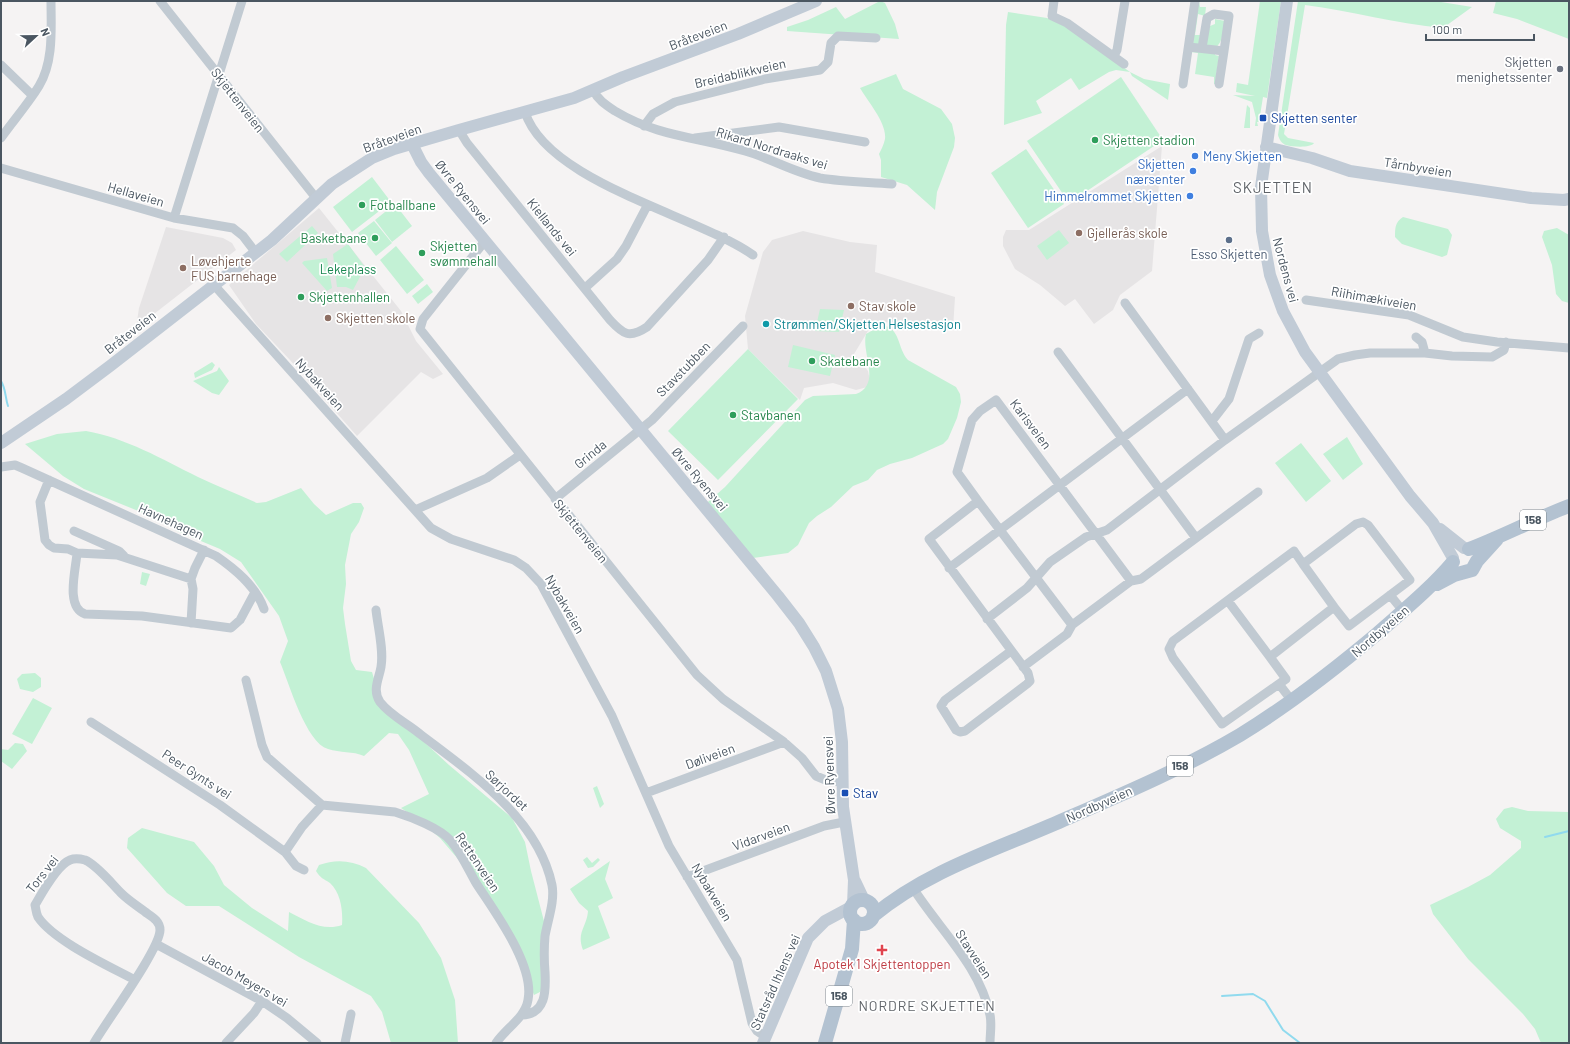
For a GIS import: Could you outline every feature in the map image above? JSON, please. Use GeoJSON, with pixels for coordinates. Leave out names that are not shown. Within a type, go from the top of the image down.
{"type":"FeatureCollection","features":[{"type":"Feature","properties":{"kind":"main road","name":"Nordbyveien"},"geometry":{"type":"LineString","coordinates":[[860,911],[907,891],[962,863],[1073,816],[1193,760],[1234,738],[1292,701],[1345,661],[1429,588],[1453,560],[1456,552],[1499,537],[1527,522],[1569,506]]}},
{"type":"Feature","properties":{"kind":"main road","name":"Nordbyveien"},"geometry":{"type":"LineString","coordinates":[[1429,588],[1462,572],[1472,570],[1499,537]]}},
{"type":"Feature","properties":{"kind":"main road"},"geometry":{"type":"LineString","coordinates":[[1467,548],[1476,555],[1477,562]]}},
{"type":"Feature","properties":{"kind":"main road"},"geometry":{"type":"LineString","coordinates":[[1453,560],[1455,567],[1462,572]]}},
{"type":"Feature","properties":{"kind":"main road","name":"158"},"geometry":{"type":"LineString","coordinates":[[825,1043],[852,949],[860,911]]}},
{"type":"Feature","properties":{"kind":"street"},"geometry":{"type":"LineString","coordinates":[[1,138],[39,86],[49,57],[51,1]]}},
{"type":"Feature","properties":{"kind":"street","name":"Skjettenveien"},"geometry":{"type":"LineString","coordinates":[[160,1],[316,198]]}},
{"type":"Feature","properties":{"kind":"street"},"geometry":{"type":"LineString","coordinates":[[174,218],[242,1]]}},
{"type":"Feature","properties":{"kind":"street","name":"Bråteveien"},"geometry":{"type":"LineString","coordinates":[[1,443],[89,382],[256,253],[339,179],[372,158],[412,144],[565,101],[623,77],[738,34],[816,1]]}},
{"type":"Feature","properties":{"kind":"street"},"geometry":{"type":"LineString","coordinates":[[1054,1],[1052,16],[1067,23],[1124,64]]}},
{"type":"Feature","properties":{"kind":"street"},"geometry":{"type":"LineString","coordinates":[[1114,56],[1117,50],[1125,1]]}},
{"type":"Feature","properties":{"kind":"street"},"geometry":{"type":"LineString","coordinates":[[1184,84],[1195,1]]}},
{"type":"Feature","properties":{"kind":"street","name":"Nordens vei"},"geometry":{"type":"LineString","coordinates":[[1287,1],[1266,147],[1261,208],[1268,265],[1276,292],[1286,318],[1300,344],[1319,373],[1403,486],[1433,523],[1453,560]]}},
{"type":"Feature","properties":{"kind":"street"},"geometry":{"type":"LineString","coordinates":[[1202,48],[1207,18],[1214,14],[1229,16],[1219,84]]}},
{"type":"Feature","properties":{"kind":"street","name":"Breidablikkveien"},"geometry":{"type":"LineString","coordinates":[[644,126],[653,114],[675,102],[765,79],[820,70],[828,62],[831,42],[838,36],[876,38]]}},
{"type":"Feature","properties":{"kind":"street"},"geometry":{"type":"LineString","coordinates":[[1189,47],[1224,50]]}},
{"type":"Feature","properties":{"kind":"street"},"geometry":{"type":"LineString","coordinates":[[1,65],[32,95]]}},
{"type":"Feature","properties":{"kind":"street","name":"Rikard Nordraaks vei"},"geometry":{"type":"LineString","coordinates":[[593,90],[602,103],[644,126],[692,139],[722,144],[747,151],[796,171],[818,177],[850,182],[892,184]]}},
{"type":"Feature","properties":{"kind":"street"},"geometry":{"type":"LineString","coordinates":[[525,112],[527,120],[535,132],[562,157],[604,184],[647,206],[724,237],[753,255]]}},
{"type":"Feature","properties":{"kind":"street","name":"Rikard Nordraaks vei"},"geometry":{"type":"LineString","coordinates":[[692,139],[704,136],[742,133],[779,127],[865,142]]}},
{"type":"Feature","properties":{"kind":"street","name":"Kiellands vei"},"geometry":{"type":"LineString","coordinates":[[460,130],[467,143],[585,288],[620,330],[630,335],[637,334],[646,327],[708,260],[724,237]]}},
{"type":"Feature","properties":{"kind":"street","name":"Øvre Ryensvei"},"geometry":{"type":"LineString","coordinates":[[412,144],[424,167],[786,606],[812,643],[827,676],[840,718],[844,822],[860,911]]}},
{"type":"Feature","properties":{"kind":"street","name":"Tårnbyveien"},"geometry":{"type":"LineString","coordinates":[[1266,147],[1312,158],[1350,171],[1531,198],[1558,200],[1569,199]]}},
{"type":"Feature","properties":{"kind":"street","name":"Hellaveien"},"geometry":{"type":"LineString","coordinates":[[1,168],[174,218],[233,228],[243,236],[256,253]]}},
{"type":"Feature","properties":{"kind":"street"},"geometry":{"type":"LineString","coordinates":[[585,288],[617,259],[626,246],[647,206]]}},
{"type":"Feature","properties":{"kind":"street","name":"Skjettenveien"},"geometry":{"type":"LineString","coordinates":[[485,241],[423,319],[420,329],[697,675],[723,699],[784,742],[819,777],[828,781],[842,782]]}},
{"type":"Feature","properties":{"kind":"street","name":"Nybakveien"},"geometry":{"type":"LineString","coordinates":[[214,285],[431,528],[451,539],[514,560],[526,568],[541,584],[612,716],[670,846],[737,960],[752,1023],[764,1040]]}},
{"type":"Feature","properties":{"kind":"street","name":"Riihimækiveien"},"geometry":{"type":"LineString","coordinates":[[1306,300],[1402,314],[1463,337],[1569,348]]}},
{"type":"Feature","properties":{"kind":"street"},"geometry":{"type":"LineString","coordinates":[[1125,303],[1225,440]]}},
{"type":"Feature","properties":{"kind":"street"},"geometry":{"type":"LineString","coordinates":[[1419,320],[1417,334],[1422,342],[1425,353]]}},
{"type":"Feature","properties":{"kind":"street","name":"Stavstubben"},"geometry":{"type":"LineString","coordinates":[[641,429],[652,420],[743,326]]}},
{"type":"Feature","properties":{"kind":"street"},"geometry":{"type":"LineString","coordinates":[[1212,421],[1229,399],[1250,339],[1258,333]]}},
{"type":"Feature","properties":{"kind":"street"},"geometry":{"type":"LineString","coordinates":[[987,619],[1037,578],[1050,562],[1086,537],[1107,530],[1225,440],[1338,359],[1349,356],[1425,353],[1452,356],[1492,357],[1504,350],[1506,342]]}},
{"type":"Feature","properties":{"kind":"street"},"geometry":{"type":"LineString","coordinates":[[1058,352],[1196,538]]}},
{"type":"Feature","properties":{"kind":"street"},"geometry":{"type":"LineString","coordinates":[[949,568],[1188,389]]}},
{"type":"Feature","properties":{"kind":"street","name":"Karisveien"},"geometry":{"type":"LineString","coordinates":[[1072,625],[957,472],[972,420],[980,411],[996,400],[1131,581]]}},
{"type":"Feature","properties":{"kind":"street","name":"Grinda"},"geometry":{"type":"LineString","coordinates":[[555,499],[641,429]]}},
{"type":"Feature","properties":{"kind":"street"},"geometry":{"type":"LineString","coordinates":[[415,510],[487,478],[520,455]]}},
{"type":"Feature","properties":{"kind":"street","name":"Havnehagen"},"geometry":{"type":"LineString","coordinates":[[1,467],[14,465],[204,550],[238,572],[255,592],[264,609]]}},
{"type":"Feature","properties":{"kind":"street"},"geometry":{"type":"LineString","coordinates":[[49,480],[40,502],[45,540],[49,545],[54,548],[68,549],[77,554],[125,557],[192,579]]}},
{"type":"Feature","properties":{"kind":"street"},"geometry":{"type":"LineString","coordinates":[[1023,667],[1068,634],[1072,625],[1131,581],[1141,580],[1258,492]]}},
{"type":"Feature","properties":{"kind":"street"},"geometry":{"type":"LineString","coordinates":[[978,501],[929,539],[949,568],[1023,667],[1030,677],[1027,684],[965,731],[960,732],[956,730],[941,706],[945,700],[1011,651]]}},
{"type":"Feature","properties":{"kind":"street","name":"Nordbyveien"},"geometry":{"type":"LineString","coordinates":[[1279,684],[1222,724],[1173,658],[1169,649],[1173,642],[1294,551],[1303,564],[1334,607],[1349,626],[1410,580],[1368,524],[1363,522],[1356,524],[1303,564]]}},
{"type":"Feature","properties":{"kind":"street","name":"Nordens vei"},"geometry":{"type":"LineString","coordinates":[[1433,523],[1467,548]]}},
{"type":"Feature","properties":{"kind":"street"},"geometry":{"type":"LineString","coordinates":[[74,531],[119,551],[125,557]]}},
{"type":"Feature","properties":{"kind":"street"},"geometry":{"type":"LineString","coordinates":[[191,623],[193,589],[192,579],[195,568],[204,550]]}},
{"type":"Feature","properties":{"kind":"street"},"geometry":{"type":"LineString","coordinates":[[77,554],[73,598],[77,609],[81,612],[142,616],[231,628],[240,620],[255,592]]}},
{"type":"Feature","properties":{"kind":"street"},"geometry":{"type":"LineString","coordinates":[[1390,595],[1403,611]]}},
{"type":"Feature","properties":{"kind":"street"},"geometry":{"type":"LineString","coordinates":[[1228,601],[1286,679],[1279,684],[1292,701]]}},
{"type":"Feature","properties":{"kind":"street"},"geometry":{"type":"LineString","coordinates":[[1270,656],[1334,607]]}},
{"type":"Feature","properties":{"kind":"street","name":"Sørjordet"},"geometry":{"type":"LineString","coordinates":[[376,610],[381,660],[376,684],[376,693],[379,701],[392,714],[444,752],[518,816],[534,841],[548,873],[553,894],[545,936],[544,998],[537,1010],[529,1015],[522,1015]]}},
{"type":"Feature","properties":{"kind":"street"},"geometry":{"type":"LineString","coordinates":[[246,680],[262,745],[267,757],[322,805],[302,827],[285,852]]}},
{"type":"Feature","properties":{"kind":"street","name":"Peer Gynts vei"},"geometry":{"type":"LineString","coordinates":[[91,722],[220,805],[285,852],[296,866],[304,870]]}},
{"type":"Feature","properties":{"kind":"street","name":"Døliveien"},"geometry":{"type":"LineString","coordinates":[[646,793],[784,742]]}},
{"type":"Feature","properties":{"kind":"street","name":"Rettenveien"},"geometry":{"type":"LineString","coordinates":[[322,805],[395,812],[415,819],[451,841],[515,947],[528,985],[528,1000],[522,1015]]}},
{"type":"Feature","properties":{"kind":"street","name":"Vidarveien"},"geometry":{"type":"LineString","coordinates":[[687,877],[824,826],[844,822]]}},
{"type":"Feature","properties":{"kind":"street","name":"Tors vei"},"geometry":{"type":"LineString","coordinates":[[94,1043],[135,980],[156,944],[160,932],[159,925],[155,919],[122,895],[86,860],[77,858],[66,863],[41,894],[35,905],[37,915],[43,923],[61,937],[135,980]]}},
{"type":"Feature","properties":{"kind":"street","name":"Stavveien"},"geometry":{"type":"LineString","coordinates":[[907,891],[960,952],[981,985],[991,1016],[990,1043]]}},
{"type":"Feature","properties":{"kind":"street","name":"Statsråd Ihlens vei"},"geometry":{"type":"LineString","coordinates":[[764,1040],[805,943],[818,927],[831,917],[860,911]]}},
{"type":"Feature","properties":{"kind":"street","name":"Jacob Meyers vei"},"geometry":{"type":"LineString","coordinates":[[156,944],[262,1001],[287,1018],[317,1043]]}},
{"type":"Feature","properties":{"kind":"street"},"geometry":{"type":"LineString","coordinates":[[226,1043],[254,1013],[262,1001]]}},
{"type":"Feature","properties":{"kind":"street"},"geometry":{"type":"LineString","coordinates":[[345,1043],[351,1014]]}},
{"type":"Feature","properties":{"kind":"street"},"geometry":{"type":"LineString","coordinates":[[496,1043],[502,1033],[522,1015]]}},
{"type":"Feature","properties":{"kind":"shaded area","name":"Gjellerås skole"},"geometry":{"type":"Polygon","coordinates":[[[1162,146],[1152,271],[1120,295],[1113,310],[1094,324],[1075,299],[1065,306],[1040,285],[1015,269],[1003,246],[1003,237],[1006,230],[1029,230],[1162,146]]]}},
{"type":"Feature","properties":{"kind":"shaded area","name":"Skjetten skole"},"geometry":{"type":"Polygon","coordinates":[[[319,208],[401,311],[416,341],[443,374],[433,379],[421,372],[357,436],[256,324],[229,285],[319,208]]]}},
{"type":"Feature","properties":{"kind":"shaded area","name":"Løvehjerte FUS barnehage"},"geometry":{"type":"Polygon","coordinates":[[[166,227],[223,238],[232,243],[236,250],[136,328],[139,308],[166,227]]]}},
{"type":"Feature","properties":{"kind":"shaded area","name":"Stav skole"},"geometry":{"type":"Polygon","coordinates":[[[803,231],[850,242],[877,245],[875,272],[955,297],[953,329],[874,321],[854,354],[868,371],[871,386],[856,390],[833,383],[804,388],[800,400],[748,349],[745,316],[763,252],[772,240],[803,231]]]}},
{"type":"Feature","properties":{"kind":"green space"},"geometry":{"type":"Polygon","coordinates":[[[880,1],[885,3],[895,24],[899,39],[787,31],[787,27],[808,20],[836,7],[845,19],[880,1]]]}},
{"type":"Feature","properties":{"kind":"green space"},"geometry":{"type":"Polygon","coordinates":[[[1198,1],[1200,7],[1206,7],[1205,16],[1198,14],[1195,35],[1200,35],[1199,45],[1193,44],[1198,1]]]}},
{"type":"Feature","properties":{"kind":"green space"},"geometry":{"type":"Polygon","coordinates":[[[1260,1],[1281,1],[1267,98],[1263,97],[1259,122],[1257,122],[1258,126],[1255,126],[1256,118],[1252,102],[1233,95],[1255,96],[1236,92],[1237,83],[1248,85],[1260,1]]]}},
{"type":"Feature","properties":{"kind":"green space"},"geometry":{"type":"Polygon","coordinates":[[[1298,1],[1435,1],[1472,7],[1443,28],[1408,24],[1305,5],[1284,134],[1288,138],[1314,143],[1309,146],[1297,147],[1285,144],[1281,141],[1278,135],[1298,1]]]}},
{"type":"Feature","properties":{"kind":"green space"},"geometry":{"type":"Polygon","coordinates":[[[1496,1],[1569,1],[1569,39],[1517,19],[1493,13],[1496,1]]]}},
{"type":"Feature","properties":{"kind":"green space"},"geometry":{"type":"Polygon","coordinates":[[[1008,12],[1047,18],[1067,27],[1130,72],[1116,70],[1109,72],[1079,90],[1071,78],[1036,101],[1042,113],[1004,125],[1006,25],[1008,12]]]}},
{"type":"Feature","properties":{"kind":"green space"},"geometry":{"type":"Polygon","coordinates":[[[1215,19],[1225,21],[1220,43],[1215,48],[1204,45],[1210,26],[1215,24],[1215,19]]]}},
{"type":"Feature","properties":{"kind":"green space"},"geometry":{"type":"Polygon","coordinates":[[[1190,52],[1215,53],[1215,55],[1219,56],[1215,84],[1214,77],[1195,74],[1198,53],[1190,52]]]}},
{"type":"Feature","properties":{"kind":"green space"},"geometry":{"type":"Polygon","coordinates":[[[1130,72],[1144,79],[1170,84],[1168,100],[1132,76],[1130,72]]]}},
{"type":"Feature","properties":{"kind":"green space"},"geometry":{"type":"Polygon","coordinates":[[[896,74],[903,89],[941,109],[952,124],[955,138],[954,147],[937,192],[935,210],[907,185],[881,177],[881,160],[879,154],[885,141],[885,133],[880,120],[860,88],[896,74]]]}},
{"type":"Feature","properties":{"kind":"green space","name":"Skjetten stadion"},"geometry":{"type":"Polygon","coordinates":[[[1121,77],[1163,140],[1069,203],[1027,141],[1121,77]]]}},
{"type":"Feature","properties":{"kind":"green space"},"geometry":{"type":"Polygon","coordinates":[[[1247,105],[1250,108],[1250,128],[1244,128],[1247,105]]]}},
{"type":"Feature","properties":{"kind":"green space"},"geometry":{"type":"Polygon","coordinates":[[[1026,149],[1064,204],[1028,228],[991,173],[1026,149]]]}},
{"type":"Feature","properties":{"kind":"green space","name":"Fotballbane"},"geometry":{"type":"Polygon","coordinates":[[[372,177],[391,202],[352,232],[333,207],[372,177]]]}},
{"type":"Feature","properties":{"kind":"green space"},"geometry":{"type":"Polygon","coordinates":[[[395,204],[412,226],[392,242],[375,220],[395,204]]]}},
{"type":"Feature","properties":{"kind":"green space"},"geometry":{"type":"Polygon","coordinates":[[[1403,217],[1448,229],[1452,235],[1447,255],[1442,257],[1402,244],[1395,237],[1395,231],[1397,223],[1403,217]]]}},
{"type":"Feature","properties":{"kind":"green space","name":"Basketbane"},"geometry":{"type":"Polygon","coordinates":[[[374,221],[392,243],[376,256],[358,233],[374,221]]]}},
{"type":"Feature","properties":{"kind":"green space","name":"Lekeplass"},"geometry":{"type":"Polygon","coordinates":[[[312,226],[318,233],[287,262],[279,254],[312,226]]]}},
{"type":"Feature","properties":{"kind":"green space"},"geometry":{"type":"Polygon","coordinates":[[[1557,228],[1569,235],[1569,303],[1562,301],[1556,294],[1552,265],[1542,237],[1544,231],[1557,228]]]}},
{"type":"Feature","properties":{"kind":"green space"},"geometry":{"type":"Polygon","coordinates":[[[1059,230],[1069,243],[1047,260],[1037,246],[1059,230]]]}},
{"type":"Feature","properties":{"kind":"green space","name":"Lekeplass"},"geometry":{"type":"Polygon","coordinates":[[[348,244],[364,266],[353,290],[346,287],[337,287],[333,254],[348,244]]]}},
{"type":"Feature","properties":{"kind":"green space"},"geometry":{"type":"Polygon","coordinates":[[[396,246],[424,280],[407,294],[380,260],[396,246]]]}},
{"type":"Feature","properties":{"kind":"green space","name":"Lekeplass"},"geometry":{"type":"Polygon","coordinates":[[[327,258],[332,288],[327,291],[302,263],[304,261],[327,258]]]}},
{"type":"Feature","properties":{"kind":"green space"},"geometry":{"type":"Polygon","coordinates":[[[427,284],[433,292],[418,304],[412,296],[427,284]]]}},
{"type":"Feature","properties":{"kind":"green space"},"geometry":{"type":"Polygon","coordinates":[[[820,309],[844,310],[839,332],[815,331],[820,309]]]}},
{"type":"Feature","properties":{"kind":"green space"},"geometry":{"type":"Polygon","coordinates":[[[882,325],[893,330],[896,334],[902,350],[908,360],[956,387],[960,394],[961,402],[957,418],[948,439],[943,444],[912,458],[890,464],[877,470],[868,480],[853,486],[831,507],[809,523],[798,545],[788,553],[753,558],[701,508],[725,487],[805,400],[813,396],[856,394],[864,389],[868,383],[869,376],[865,342],[866,334],[882,325]]]}},
{"type":"Feature","properties":{"kind":"green space","name":"Skatebane"},"geometry":{"type":"Polygon","coordinates":[[[793,345],[835,355],[830,376],[788,367],[793,345]]]}},
{"type":"Feature","properties":{"kind":"green space","name":"Stavbanen"},"geometry":{"type":"Polygon","coordinates":[[[748,349],[798,399],[718,480],[668,431],[748,349]]]}},
{"type":"Feature","properties":{"kind":"green space"},"geometry":{"type":"Polygon","coordinates":[[[212,362],[215,365],[212,370],[195,378],[194,373],[212,362]]]}},
{"type":"Feature","properties":{"kind":"green space"},"geometry":{"type":"Polygon","coordinates":[[[219,367],[229,381],[219,395],[212,393],[193,381],[217,371],[219,367]]]}},
{"type":"Feature","properties":{"kind":"green space"},"geometry":{"type":"Polygon","coordinates":[[[86,431],[101,434],[130,444],[257,503],[266,502],[301,488],[314,504],[326,515],[353,503],[361,503],[364,508],[359,522],[351,534],[345,565],[346,584],[343,608],[351,661],[356,670],[372,672],[381,702],[449,765],[512,818],[525,842],[546,929],[545,982],[540,992],[534,995],[515,946],[458,859],[440,838],[416,818],[401,808],[429,794],[409,750],[398,734],[389,733],[364,756],[355,753],[328,749],[312,736],[299,711],[280,662],[288,641],[279,616],[241,562],[220,549],[177,531],[163,521],[84,489],[63,476],[25,444],[57,434],[86,431]]]}},
{"type":"Feature","properties":{"kind":"green space"},"geometry":{"type":"Polygon","coordinates":[[[1347,437],[1363,464],[1343,480],[1323,454],[1347,437]]]}},
{"type":"Feature","properties":{"kind":"green space"},"geometry":{"type":"Polygon","coordinates":[[[1301,443],[1331,481],[1306,502],[1275,463],[1301,443]]]}},
{"type":"Feature","properties":{"kind":"green space"},"geometry":{"type":"Polygon","coordinates":[[[142,572],[150,574],[146,586],[140,584],[142,572]]]}},
{"type":"Feature","properties":{"kind":"green space"},"geometry":{"type":"Polygon","coordinates":[[[35,673],[41,678],[41,687],[33,692],[20,689],[17,679],[22,674],[35,673]]]}},
{"type":"Feature","properties":{"kind":"green space"},"geometry":{"type":"Polygon","coordinates":[[[33,698],[52,708],[32,744],[12,734],[33,698]]]}},
{"type":"Feature","properties":{"kind":"green space"},"geometry":{"type":"Polygon","coordinates":[[[15,743],[23,744],[27,751],[12,769],[1,761],[1,749],[8,750],[15,743]]]}},
{"type":"Feature","properties":{"kind":"green space"},"geometry":{"type":"Polygon","coordinates":[[[597,786],[604,804],[600,808],[593,788],[597,786]]]}},
{"type":"Feature","properties":{"kind":"green space"},"geometry":{"type":"Polygon","coordinates":[[[1512,807],[1528,811],[1569,812],[1569,1043],[1541,1043],[1535,1029],[1523,1014],[1468,959],[1433,914],[1430,905],[1490,875],[1521,848],[1521,841],[1500,828],[1496,819],[1504,809],[1512,807]]]}},
{"type":"Feature","properties":{"kind":"green space"},"geometry":{"type":"Polygon","coordinates":[[[142,828],[194,842],[214,866],[224,885],[252,908],[288,931],[289,912],[321,926],[335,927],[342,925],[342,908],[339,897],[334,887],[316,871],[319,865],[343,861],[355,863],[366,868],[419,923],[441,958],[455,1000],[458,1043],[391,1043],[382,1012],[371,996],[299,957],[219,906],[186,906],[167,893],[127,848],[128,838],[142,828]]]}},
{"type":"Feature","properties":{"kind":"green space"},"geometry":{"type":"Polygon","coordinates":[[[587,857],[592,863],[598,858],[600,860],[593,867],[588,868],[583,860],[587,857]]]}},
{"type":"Feature","properties":{"kind":"green space"},"geometry":{"type":"Polygon","coordinates":[[[610,861],[605,879],[613,898],[598,906],[610,938],[583,950],[581,944],[581,934],[588,911],[579,903],[570,889],[610,861]]]}},
{"type":"Feature","properties":{"kind":"waterway"},"geometry":{"type":"LineString","coordinates":[[1,381],[4,387],[8,406]]}},
{"type":"Feature","properties":{"kind":"waterway"},"geometry":{"type":"LineString","coordinates":[[1545,837],[1569,831]]}},
{"type":"Feature","properties":{"kind":"waterway"},"geometry":{"type":"LineString","coordinates":[[1222,996],[1253,994],[1265,1001],[1283,1030],[1300,1043]]}},
{"type":"Feature","properties":{"kind":"place","name":"Skjetten menighetssenter"},"geometry":{"type":"Point","coordinates":[1560,69]}},
{"type":"Feature","properties":{"kind":"place","name":"Skjetten senter"},"geometry":{"type":"Point","coordinates":[1263,118]}},
{"type":"Feature","properties":{"kind":"place","name":"Skjetten stadion"},"geometry":{"type":"Point","coordinates":[1095,140]}},
{"type":"Feature","properties":{"kind":"place","name":"Meny Skjetten"},"geometry":{"type":"Point","coordinates":[1195,156]}},
{"type":"Feature","properties":{"kind":"place","name":"Skjetten nærsenter"},"geometry":{"type":"Point","coordinates":[1193,171]}},
{"type":"Feature","properties":{"kind":"place","name":"Himmelrommet Skjetten"},"geometry":{"type":"Point","coordinates":[1190,196]}},
{"type":"Feature","properties":{"kind":"place","name":"Fotballbane"},"geometry":{"type":"Point","coordinates":[362,205]}},
{"type":"Feature","properties":{"kind":"place","name":"Gjellerås skole"},"geometry":{"type":"Point","coordinates":[1079,233]}},
{"type":"Feature","properties":{"kind":"place","name":"Basketbane"},"geometry":{"type":"Point","coordinates":[375,238]}},
{"type":"Feature","properties":{"kind":"place","name":"Esso Skjetten"},"geometry":{"type":"Point","coordinates":[1229,240]}},
{"type":"Feature","properties":{"kind":"place","name":"Skjetten svømmehall"},"geometry":{"type":"Point","coordinates":[422,253]}},
{"type":"Feature","properties":{"kind":"place","name":"Løvehjerte FUS barnehage"},"geometry":{"type":"Point","coordinates":[183,268]}},
{"type":"Feature","properties":{"kind":"place","name":"Skjettenhallen"},"geometry":{"type":"Point","coordinates":[301,297]}},
{"type":"Feature","properties":{"kind":"place","name":"Stav skole"},"geometry":{"type":"Point","coordinates":[851,306]}},
{"type":"Feature","properties":{"kind":"place","name":"Skjetten skole"},"geometry":{"type":"Point","coordinates":[328,318]}},
{"type":"Feature","properties":{"kind":"place","name":"Strømmen/Skjetten Helsestasjon"},"geometry":{"type":"Point","coordinates":[766,324]}},
{"type":"Feature","properties":{"kind":"place","name":"Skatebane"},"geometry":{"type":"Point","coordinates":[812,361]}},
{"type":"Feature","properties":{"kind":"place","name":"Stavbanen"},"geometry":{"type":"Point","coordinates":[733,415]}},
{"type":"Feature","properties":{"kind":"place","name":"Stav"},"geometry":{"type":"Point","coordinates":[845,793]}},
{"type":"Feature","properties":{"kind":"place","name":"Apotek 1 Skjettentoppen"},"geometry":{"type":"Point","coordinates":[882,950]}},
{"type":"Feature","properties":{"kind":"district","name":"SKJETTEN"},"geometry":{"type":"Point","coordinates":[1273,188]}},
{"type":"Feature","properties":{"kind":"district","name":"NORDRE SKJETTEN"},"geometry":{"type":"Point","coordinates":[927,1006]}}]}
